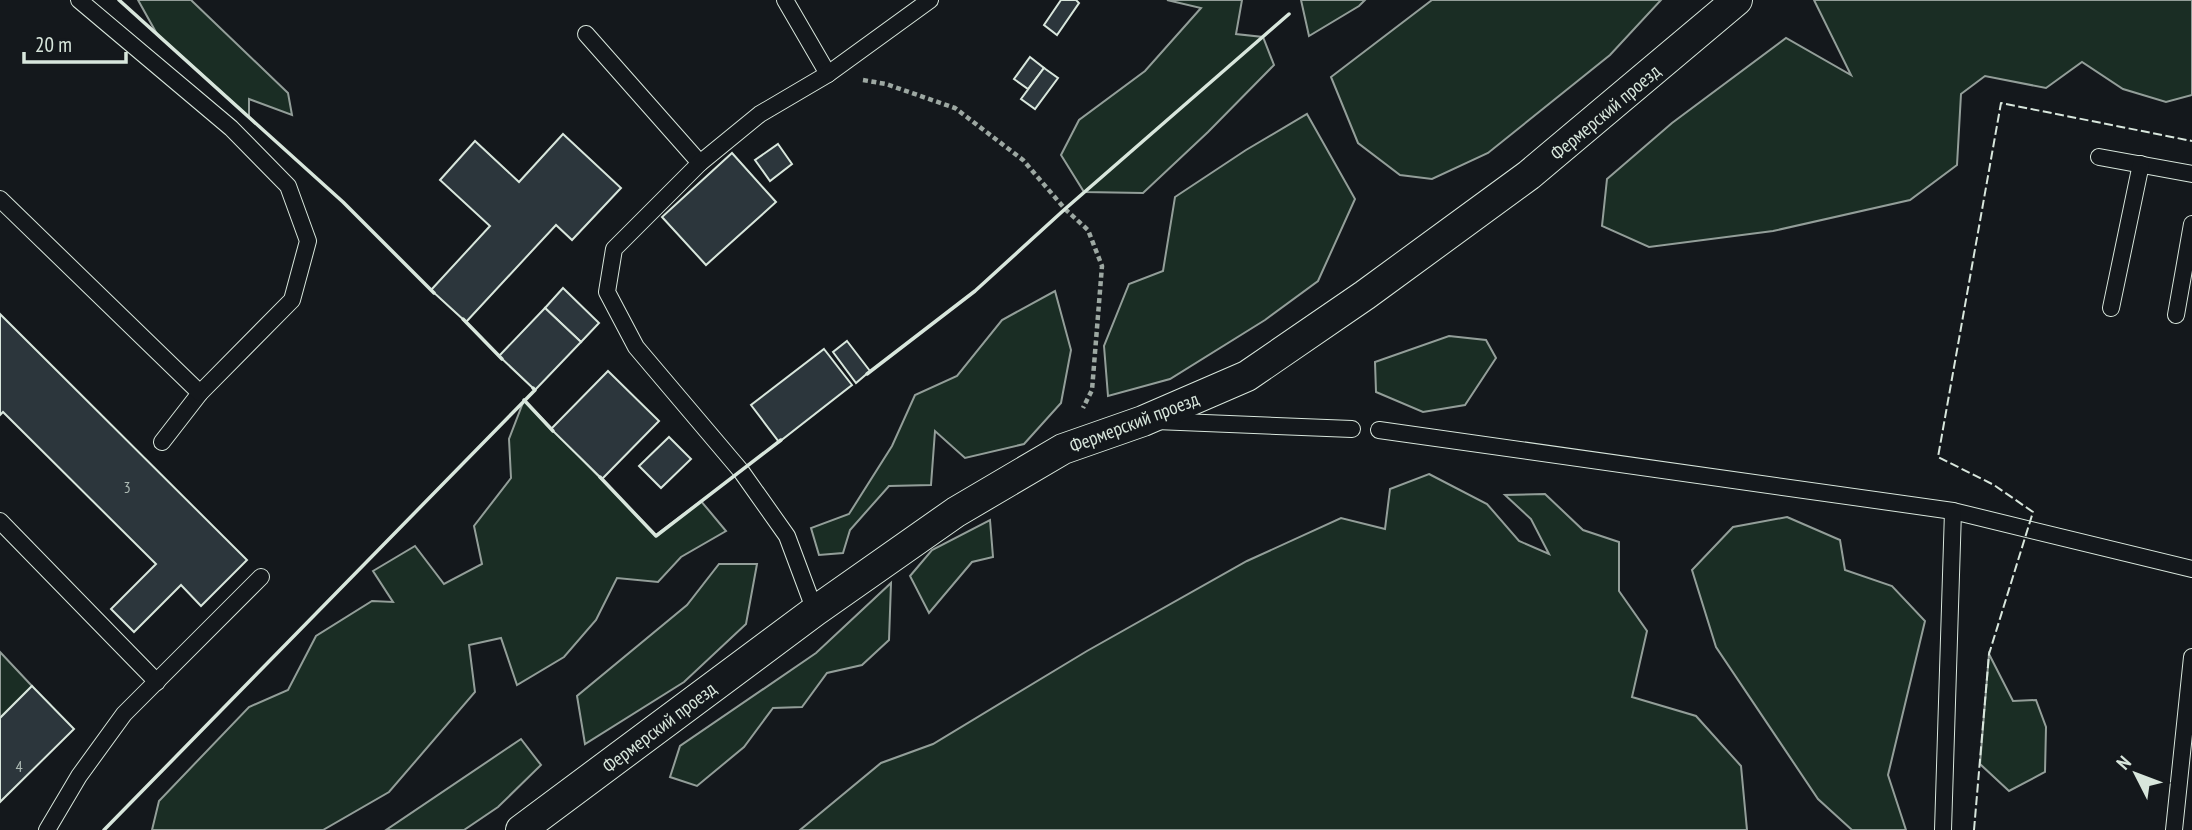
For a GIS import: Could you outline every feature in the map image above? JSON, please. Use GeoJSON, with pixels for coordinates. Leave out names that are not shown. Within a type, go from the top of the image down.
{"type":"FeatureCollection","features":[{"type":"Feature","properties":{"kind":"street","name":"Фермерский проезд"},"geometry":{"type":"LineString","coordinates":[[521,830],[815,611],[957,512],[1063,449],[1143,421],[1247,376],[1365,295],[1529,174],[1737,0]]}},
{"type":"Feature","properties":{"kind":"lane"},"geometry":{"type":"LineString","coordinates":[[79,0],[231,128],[288,186],[307,241],[292,300],[200,393],[162,442]]}},
{"type":"Feature","properties":{"kind":"lane"},"geometry":{"type":"LineString","coordinates":[[785,0],[828,74]]}},
{"type":"Feature","properties":{"kind":"lane"},"geometry":{"type":"LineString","coordinates":[[815,611],[787,536],[741,471],[636,347],[607,292],[614,249],[700,163],[760,114],[828,74],[930,0]]}},
{"type":"Feature","properties":{"kind":"lane"},"geometry":{"type":"LineString","coordinates":[[586,34],[700,163]]}},
{"type":"Feature","properties":{"kind":"lane"},"geometry":{"type":"LineString","coordinates":[[2099,157],[2192,174]]}},
{"type":"Feature","properties":{"kind":"lane"},"geometry":{"type":"LineString","coordinates":[[2111,308],[2141,164]]}},
{"type":"Feature","properties":{"kind":"lane"},"geometry":{"type":"LineString","coordinates":[[0,199],[200,393]]}},
{"type":"Feature","properties":{"kind":"lane"},"geometry":{"type":"LineString","coordinates":[[2176,315],[2192,224]]}},
{"type":"Feature","properties":{"kind":"lane"},"geometry":{"type":"LineString","coordinates":[[1143,421],[1352,429]]}},
{"type":"Feature","properties":{"kind":"lane"},"geometry":{"type":"LineString","coordinates":[[1379,430],[1953,512],[2192,569]]}},
{"type":"Feature","properties":{"kind":"lane"},"geometry":{"type":"LineString","coordinates":[[1943,830],[1953,512]]}},
{"type":"Feature","properties":{"kind":"lane"},"geometry":{"type":"LineString","coordinates":[[0,521],[157,682]]}},
{"type":"Feature","properties":{"kind":"lane"},"geometry":{"type":"LineString","coordinates":[[47,830],[79,776],[124,714],[261,577]]}},
{"type":"Feature","properties":{"kind":"lane"},"geometry":{"type":"LineString","coordinates":[[2174,830],[2192,657]]}},
{"type":"Feature","properties":{"kind":"path"},"geometry":{"type":"LineString","coordinates":[[828,74],[886,84],[955,108],[1023,160],[1065,209],[1088,230],[1102,266],[1091,390],[1063,449]]}},
{"type":"Feature","properties":{"kind":"green space"},"geometry":{"type":"Polygon","coordinates":[[[138,0],[191,0],[288,93],[292,115],[249,99],[249,117],[157,34],[138,0]]]}},
{"type":"Feature","properties":{"kind":"green space"},"geometry":{"type":"Polygon","coordinates":[[[1167,0],[1242,0],[1236,34],[1263,37],[1274,65],[1143,193],[1084,192],[1061,155],[1079,120],[1145,71],[1201,8],[1167,0]]]}},
{"type":"Feature","properties":{"kind":"green space"},"geometry":{"type":"Polygon","coordinates":[[[1301,0],[1365,0],[1309,36],[1301,0]]]}},
{"type":"Feature","properties":{"kind":"green space"},"geometry":{"type":"Polygon","coordinates":[[[1432,0],[1661,0],[1610,55],[1488,153],[1432,179],[1400,175],[1358,143],[1331,77],[1432,0]]]}},
{"type":"Feature","properties":{"kind":"green space"},"geometry":{"type":"Polygon","coordinates":[[[1814,0],[2192,0],[2192,95],[2166,102],[2123,89],[2082,62],[2046,88],[1985,76],[1961,94],[1957,165],[1910,200],[1773,231],[1649,247],[1602,226],[1607,179],[1672,123],[1786,38],[1851,75],[1814,0]]]}},
{"type":"Feature","properties":{"kind":"green space"},"geometry":{"type":"Polygon","coordinates":[[[1307,114],[1355,199],[1318,281],[1265,320],[1170,379],[1108,396],[1104,346],[1129,284],[1163,271],[1175,197],[1307,114]]]}},
{"type":"Feature","properties":{"kind":"green space"},"geometry":{"type":"Polygon","coordinates":[[[1055,291],[1071,350],[1061,403],[1024,444],[965,458],[935,431],[931,485],[889,486],[850,530],[843,553],[819,555],[811,528],[849,514],[892,446],[915,395],[957,376],[1002,320],[1055,291]]]}},
{"type":"Feature","properties":{"kind":"green space"},"geometry":{"type":"Polygon","coordinates":[[[1449,336],[1486,340],[1496,358],[1465,405],[1423,412],[1376,392],[1375,362],[1449,336]]]}},
{"type":"Feature","properties":{"kind":"green space"},"geometry":{"type":"Polygon","coordinates":[[[524,400],[656,535],[701,501],[726,531],[681,557],[658,582],[617,578],[596,620],[564,657],[517,685],[501,638],[469,645],[475,692],[389,792],[323,830],[152,830],[159,801],[249,707],[288,690],[316,636],[372,601],[393,602],[373,571],[415,546],[444,584],[482,564],[474,526],[511,478],[509,439],[524,400]]]}},
{"type":"Feature","properties":{"kind":"green space"},"geometry":{"type":"Polygon","coordinates":[[[1429,474],[1487,504],[1519,541],[1549,554],[1531,519],[1505,495],[1545,494],[1583,530],[1619,542],[1619,591],[1647,631],[1632,697],[1696,716],[1741,766],[1747,830],[800,830],[881,763],[933,744],[1087,651],[1247,561],[1341,518],[1385,529],[1390,489],[1429,474]]]}},
{"type":"Feature","properties":{"kind":"green space"},"geometry":{"type":"Polygon","coordinates":[[[1787,517],[1840,540],[1845,570],[1892,586],[1925,621],[1888,775],[1906,830],[1852,830],[1818,799],[1716,647],[1692,570],[1733,527],[1787,517]]]}},
{"type":"Feature","properties":{"kind":"green space"},"geometry":{"type":"Polygon","coordinates":[[[990,520],[993,557],[972,562],[929,613],[910,576],[932,550],[990,520]]]}},
{"type":"Feature","properties":{"kind":"green space"},"geometry":{"type":"Polygon","coordinates":[[[719,564],[757,564],[746,624],[684,682],[585,744],[577,696],[687,605],[719,564]]]}},
{"type":"Feature","properties":{"kind":"green space"},"geometry":{"type":"Polygon","coordinates":[[[891,583],[889,640],[862,665],[827,673],[802,707],[773,708],[744,747],[697,786],[670,777],[680,746],[816,653],[891,583]]]}},
{"type":"Feature","properties":{"kind":"green space"},"geometry":{"type":"Polygon","coordinates":[[[0,652],[32,686],[0,718],[0,652]]]}},
{"type":"Feature","properties":{"kind":"green space"},"geometry":{"type":"Polygon","coordinates":[[[1989,654],[2013,701],[2036,700],[2046,727],[2045,772],[2009,791],[1980,764],[1989,654]]]}},
{"type":"Feature","properties":{"kind":"green space"},"geometry":{"type":"Polygon","coordinates":[[[521,739],[541,765],[498,807],[464,830],[386,830],[521,739]]]}},
{"type":"Feature","properties":{"kind":"building"},"geometry":{"type":"Polygon","coordinates":[[[1061,0],[1076,0],[1079,3],[1057,35],[1044,25],[1061,0]]]}},
{"type":"Feature","properties":{"kind":"building"},"geometry":{"type":"Polygon","coordinates":[[[1030,57],[1044,68],[1028,89],[1014,79],[1030,57]]]}},
{"type":"Feature","properties":{"kind":"building"},"geometry":{"type":"Polygon","coordinates":[[[1044,68],[1058,78],[1035,109],[1021,99],[1044,68]]]}},
{"type":"Feature","properties":{"kind":"building"},"geometry":{"type":"Polygon","coordinates":[[[563,134],[621,188],[572,240],[556,225],[466,322],[431,290],[490,226],[440,180],[475,141],[519,182],[563,134]]]}},
{"type":"Feature","properties":{"kind":"building"},"geometry":{"type":"Polygon","coordinates":[[[778,144],[792,164],[770,181],[755,160],[778,144]]]}},
{"type":"Feature","properties":{"kind":"building"},"geometry":{"type":"Polygon","coordinates":[[[732,153],[776,202],[706,265],[662,217],[732,153]]]}},
{"type":"Feature","properties":{"kind":"building"},"geometry":{"type":"Polygon","coordinates":[[[563,288],[599,323],[581,342],[545,308],[563,288]]]}},
{"type":"Feature","properties":{"kind":"building"},"geometry":{"type":"Polygon","coordinates":[[[545,308],[581,342],[535,390],[499,356],[545,308]]]}},
{"type":"Feature","properties":{"kind":"building"},"geometry":{"type":"Polygon","coordinates":[[[0,314],[247,560],[201,606],[181,585],[134,632],[111,609],[156,564],[3,412],[0,415],[0,314]]]}},
{"type":"Feature","properties":{"kind":"building"},"geometry":{"type":"Polygon","coordinates":[[[847,341],[870,371],[856,383],[833,352],[847,341]]]}},
{"type":"Feature","properties":{"kind":"building"},"geometry":{"type":"Polygon","coordinates":[[[824,349],[852,385],[779,442],[751,405],[824,349]]]}},
{"type":"Feature","properties":{"kind":"building"},"geometry":{"type":"Polygon","coordinates":[[[608,371],[659,421],[602,479],[551,429],[608,371]]]}},
{"type":"Feature","properties":{"kind":"building"},"geometry":{"type":"Polygon","coordinates":[[[669,437],[691,459],[661,488],[639,466],[669,437]]]}},
{"type":"Feature","properties":{"kind":"building"},"geometry":{"type":"Polygon","coordinates":[[[32,686],[74,729],[0,802],[0,718],[32,686]]]}},
{"type":"Feature","properties":{"kind":"fence"},"geometry":{"type":"LineString","coordinates":[[1974,830],[1989,654],[2033,512],[1994,485],[1938,457],[2001,103],[2192,141]]}},
{"type":"Feature","properties":{"kind":"wall"},"geometry":{"type":"LineString","coordinates":[[119,0],[343,202],[434,293]]}},
{"type":"Feature","properties":{"kind":"wall"},"geometry":{"type":"LineString","coordinates":[[867,374],[975,291],[1289,14]]}},
{"type":"Feature","properties":{"kind":"wall"},"geometry":{"type":"LineString","coordinates":[[463,319],[502,359]]}},
{"type":"Feature","properties":{"kind":"wall"},"geometry":{"type":"LineString","coordinates":[[104,830],[535,390],[533,388]]}},
{"type":"Feature","properties":{"kind":"wall"},"geometry":{"type":"LineString","coordinates":[[524,400],[553,431]]}},
{"type":"Feature","properties":{"kind":"wall"},"geometry":{"type":"LineString","coordinates":[[600,477],[656,536],[781,440]]}}]}
